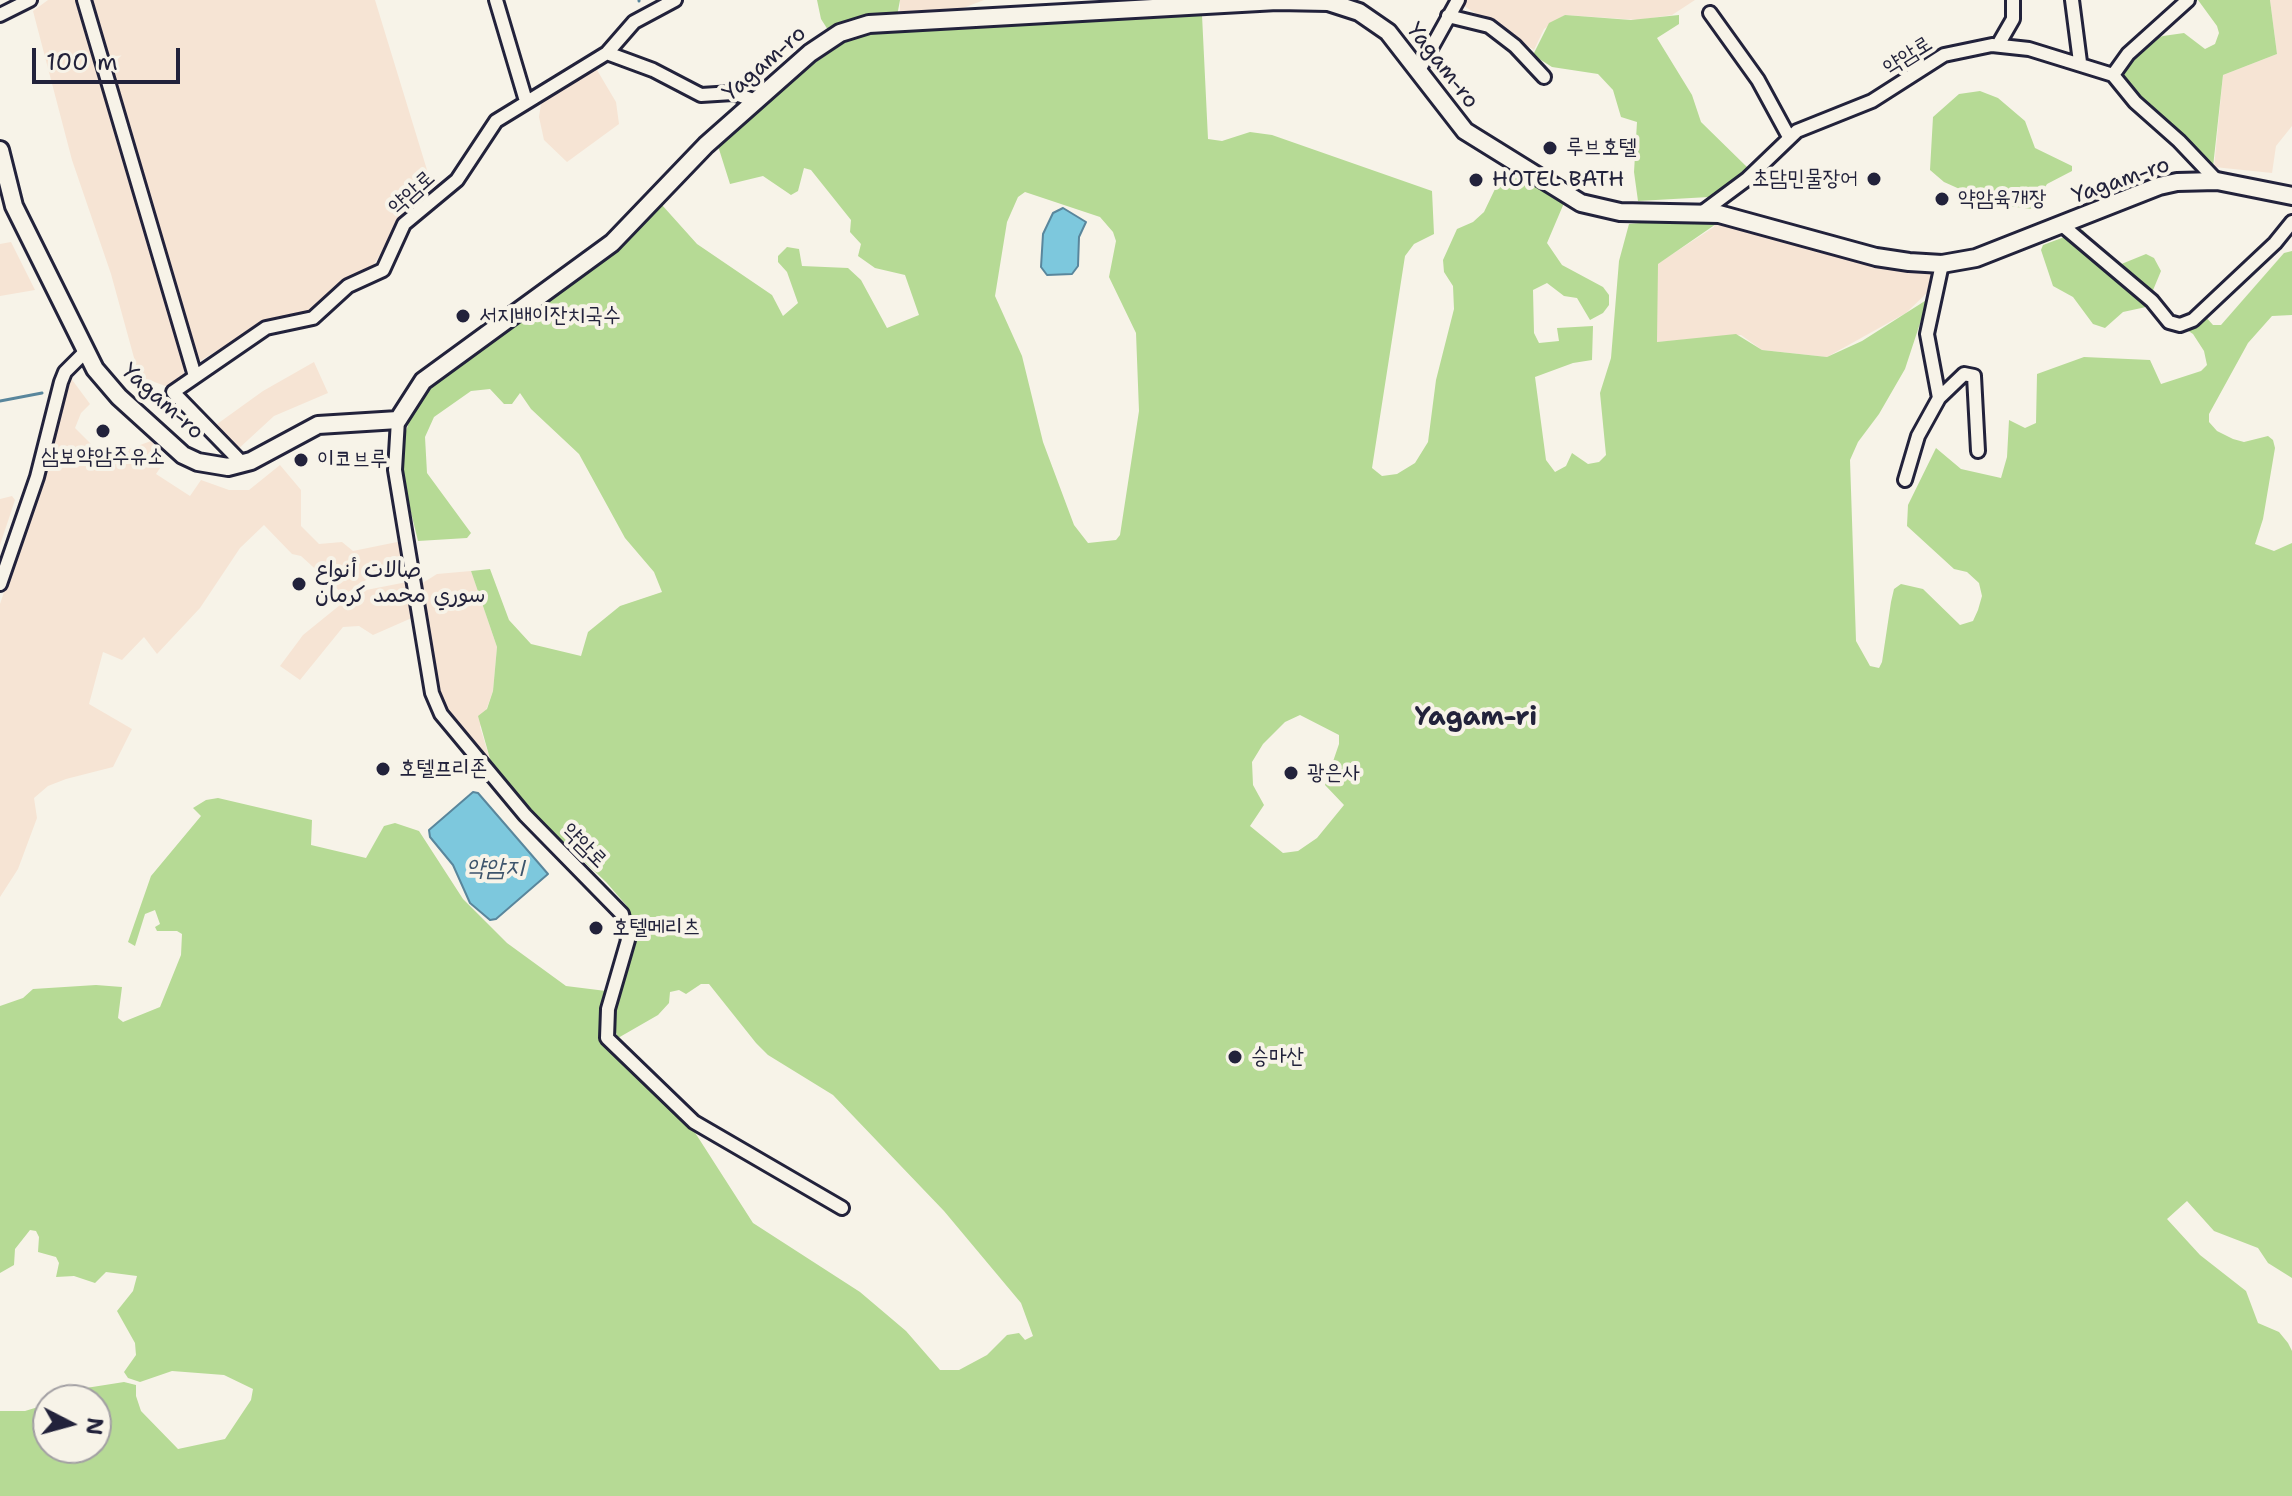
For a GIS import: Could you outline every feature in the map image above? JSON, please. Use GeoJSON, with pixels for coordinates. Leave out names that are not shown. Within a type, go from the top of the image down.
{"type":"FeatureCollection","features":[{"type":"Feature","properties":{"kind":"street"},"geometry":{"type":"LineString","coordinates":[[0,15],[30,0]]}},
{"type":"Feature","properties":{"kind":"street"},"geometry":{"type":"LineString","coordinates":[[84,0],[195,376]]}},
{"type":"Feature","properties":{"kind":"street"},"geometry":{"type":"LineString","coordinates":[[496,0],[526,101]]}},
{"type":"Feature","properties":{"kind":"street","name":"약암로"},"geometry":{"type":"LineString","coordinates":[[243,464],[173,392],[266,328],[313,318],[348,286],[383,270],[404,224],[457,180],[496,121],[607,53],[634,22],[675,0]]}},
{"type":"Feature","properties":{"kind":"street"},"geometry":{"type":"LineString","coordinates":[[1418,72],[1458,0]]}},
{"type":"Feature","properties":{"kind":"street"},"geometry":{"type":"LineString","coordinates":[[1998,45],[2013,19],[2013,0]]}},
{"type":"Feature","properties":{"kind":"street"},"geometry":{"type":"LineString","coordinates":[[2072,0],[2080,62]]}},
{"type":"Feature","properties":{"kind":"street"},"geometry":{"type":"LineString","coordinates":[[2113,75],[2128,54],[2188,0]]}},
{"type":"Feature","properties":{"kind":"street","name":"Yagam-ro"},"geometry":{"type":"LineString","coordinates":[[0,150],[14,206],[84,353],[119,397],[183,455],[214,466],[243,464],[318,425],[398,420],[423,381],[612,243],[706,145],[810,53],[830,39],[857,27],[886,22],[1088,6],[1328,2],[1374,21],[1397,41],[1465,131],[1569,197],[1620,212],[1704,211],[1876,257],[1942,264],[1976,258],[2159,186],[2217,181],[2292,196]]}},
{"type":"Feature","properties":{"kind":"street"},"geometry":{"type":"LineString","coordinates":[[1710,13],[1758,80],[1789,137]]}},
{"type":"Feature","properties":{"kind":"street"},"geometry":{"type":"LineString","coordinates":[[1448,16],[1489,26],[1515,46],[1544,77]]}},
{"type":"Feature","properties":{"kind":"street","name":"약암로"},"geometry":{"type":"LineString","coordinates":[[1704,211],[1747,179],[1803,127],[1872,101],[1944,55],[1998,45],[2080,62],[2113,75],[2135,102],[2179,141],[2217,181]]}},
{"type":"Feature","properties":{"kind":"street"},"geometry":{"type":"LineString","coordinates":[[607,53],[653,70],[701,95],[733,93],[756,101]]}},
{"type":"Feature","properties":{"kind":"street"},"geometry":{"type":"LineString","coordinates":[[2062,225],[2152,301],[2169,322],[2180,325],[2193,320],[2275,243],[2292,222]]}},
{"type":"Feature","properties":{"kind":"street"},"geometry":{"type":"LineString","coordinates":[[1939,398],[1926,326],[1942,264]]}},
{"type":"Feature","properties":{"kind":"street"},"geometry":{"type":"LineString","coordinates":[[0,584],[37,477],[61,382],[65,372],[84,353]]}},
{"type":"Feature","properties":{"kind":"street"},"geometry":{"type":"LineString","coordinates":[[1905,480],[1918,436],[1939,398],[1970,372],[1974,376],[1978,451]]}},
{"type":"Feature","properties":{"kind":"street","name":"약암로"},"geometry":{"type":"LineString","coordinates":[[398,420],[395,470],[432,693],[441,714],[525,815],[622,914],[628,940],[606,1017],[607,1038],[694,1122],[842,1208]]}},
{"type":"Feature","properties":{"kind":"shaded area"},"geometry":{"type":"Polygon","coordinates":[[[48,0],[79,0],[183,345],[184,376],[171,388],[146,379],[136,365],[111,274],[72,160],[33,11],[48,0]]]}},
{"type":"Feature","properties":{"kind":"shaded area"},"geometry":{"type":"Polygon","coordinates":[[[89,0],[375,0],[431,183],[429,194],[404,213],[372,268],[342,284],[309,313],[264,322],[200,361],[193,350],[89,0]]]}},
{"type":"Feature","properties":{"kind":"shaded area"},"geometry":{"type":"Polygon","coordinates":[[[900,0],[984,0],[945,15],[900,15],[900,0]]]}},
{"type":"Feature","properties":{"kind":"shaded area"},"geometry":{"type":"Polygon","coordinates":[[[1466,0],[1695,0],[1672,15],[1638,20],[1565,15],[1544,29],[1534,50],[1464,6],[1466,0]]]}},
{"type":"Feature","properties":{"kind":"shaded area"},"geometry":{"type":"Polygon","coordinates":[[[2270,0],[2292,0],[2292,126],[2276,146],[2272,173],[2214,167],[2223,75],[2277,54],[2270,0]]]}},
{"type":"Feature","properties":{"kind":"shaded area"},"geometry":{"type":"Polygon","coordinates":[[[594,65],[616,102],[619,124],[567,162],[544,140],[539,117],[541,104],[594,65]]]}},
{"type":"Feature","properties":{"kind":"shaded area"},"geometry":{"type":"Polygon","coordinates":[[[1715,222],[1871,264],[1932,273],[1932,288],[1906,313],[1827,357],[1762,350],[1741,335],[1657,342],[1657,264],[1714,227],[1715,222]]]}},
{"type":"Feature","properties":{"kind":"shaded area"},"geometry":{"type":"Polygon","coordinates":[[[11,242],[35,290],[0,296],[0,244],[11,242]]]}},
{"type":"Feature","properties":{"kind":"shaded area"},"geometry":{"type":"Polygon","coordinates":[[[314,362],[328,393],[274,416],[236,451],[213,427],[263,391],[314,362]]]}},
{"type":"Feature","properties":{"kind":"shaded area"},"geometry":{"type":"Polygon","coordinates":[[[70,377],[90,404],[81,413],[75,428],[105,458],[151,441],[166,459],[156,474],[190,496],[201,480],[229,490],[249,490],[280,465],[301,490],[301,526],[319,544],[342,542],[353,551],[402,541],[407,572],[366,580],[344,595],[301,556],[292,554],[264,525],[240,548],[200,608],[157,654],[144,637],[122,660],[103,652],[89,704],[132,729],[113,767],[48,786],[34,798],[37,818],[18,869],[0,897],[0,604],[29,517],[66,380],[70,377]]]}},
{"type":"Feature","properties":{"kind":"shaded area"},"geometry":{"type":"Polygon","coordinates":[[[12,496],[15,500],[0,545],[0,499],[12,496]]]}},
{"type":"Feature","properties":{"kind":"shaded area"},"geometry":{"type":"Polygon","coordinates":[[[471,571],[497,647],[493,691],[480,727],[492,766],[466,736],[439,696],[421,584],[437,574],[471,571]]]}},
{"type":"Feature","properties":{"kind":"shaded area"},"geometry":{"type":"Polygon","coordinates":[[[407,582],[414,617],[373,635],[359,626],[343,627],[300,680],[280,666],[303,635],[356,592],[407,582]]]}},
{"type":"Feature","properties":{"kind":"green space"},"geometry":{"type":"Polygon","coordinates":[[[817,0],[900,0],[897,16],[828,30],[821,19],[817,0]]]}},
{"type":"Feature","properties":{"kind":"green space"},"geometry":{"type":"Polygon","coordinates":[[[2198,0],[2270,0],[2277,54],[2223,75],[2213,167],[2126,86],[2123,75],[2125,65],[2145,43],[2163,36],[2184,33],[2205,49],[2215,44],[2219,33],[2217,26],[2198,0]]]}},
{"type":"Feature","properties":{"kind":"green space"},"geometry":{"type":"Polygon","coordinates":[[[1202,15],[1208,139],[1222,141],[1250,132],[1272,135],[1432,191],[1434,234],[1414,244],[1405,256],[1372,468],[1382,476],[1397,474],[1415,463],[1428,442],[1436,380],[1454,309],[1453,286],[1444,272],[1443,260],[1457,229],[1473,222],[1484,212],[1505,168],[1564,203],[1547,243],[1562,265],[1603,287],[1609,295],[1609,305],[1603,313],[1590,320],[1577,298],[1564,296],[1547,283],[1533,290],[1534,333],[1539,343],[1559,341],[1557,328],[1593,326],[1592,360],[1573,363],[1535,377],[1546,460],[1555,472],[1566,466],[1572,453],[1588,464],[1599,462],[1606,455],[1600,393],[1611,358],[1619,261],[1629,224],[1685,219],[1716,224],[1658,264],[1657,342],[1736,334],[1762,350],[1827,357],[1862,341],[1928,299],[1905,369],[1879,414],[1858,442],[1850,460],[1856,641],[1870,666],[1879,668],[1894,589],[1901,584],[1923,589],[1960,625],[1973,621],[1982,596],[1979,583],[1967,572],[1954,569],[1907,526],[1908,505],[1936,448],[1961,469],[2001,478],[2007,457],[2009,420],[2025,428],[2036,423],[2037,374],[2084,357],[2150,360],[2161,384],[2201,371],[2207,365],[2204,351],[2193,334],[2181,326],[2205,316],[2213,325],[2221,325],[2284,253],[2292,251],[2292,315],[2272,316],[2248,343],[2209,414],[2209,422],[2217,431],[2233,439],[2244,442],[2268,436],[2273,440],[2275,448],[2263,519],[2255,544],[2274,551],[2292,543],[2292,1278],[2268,1263],[2258,1248],[2214,1231],[2187,1201],[2167,1219],[2200,1255],[2246,1291],[2258,1323],[2279,1332],[2292,1351],[2292,1496],[0,1496],[0,1411],[32,1409],[32,1464],[112,1464],[111,1384],[124,1382],[136,1385],[141,1411],[178,1449],[225,1439],[251,1400],[253,1389],[224,1375],[172,1371],[140,1382],[128,1378],[124,1372],[136,1355],[135,1343],[117,1311],[133,1291],[137,1276],[106,1272],[95,1283],[74,1276],[56,1277],[59,1263],[56,1257],[38,1252],[39,1237],[36,1231],[30,1230],[15,1249],[14,1265],[0,1273],[0,1006],[23,998],[33,989],[96,985],[122,987],[118,1018],[123,1022],[160,1007],[181,955],[182,934],[157,931],[155,927],[160,924],[155,910],[145,914],[135,946],[128,942],[151,876],[201,816],[193,808],[206,800],[218,798],[312,820],[311,845],[366,858],[384,826],[395,823],[419,831],[463,899],[507,943],[566,986],[606,991],[601,1039],[694,1131],[753,1223],[860,1292],[906,1331],[940,1370],[959,1370],[987,1355],[1007,1335],[1019,1333],[1025,1340],[1033,1336],[1021,1303],[944,1211],[833,1095],[768,1055],[709,984],[701,984],[686,994],[679,990],[670,992],[669,1003],[658,1015],[618,1038],[613,1024],[616,999],[634,937],[632,918],[626,905],[606,882],[540,820],[492,766],[478,716],[487,709],[493,691],[497,647],[471,571],[490,569],[509,620],[531,644],[581,656],[588,632],[620,606],[662,592],[654,572],[625,538],[579,454],[531,409],[520,393],[512,404],[504,404],[490,389],[471,391],[434,417],[425,437],[427,473],[471,533],[467,538],[418,541],[406,492],[401,445],[413,411],[429,388],[609,258],[662,205],[697,244],[772,295],[783,316],[798,303],[787,272],[778,262],[778,256],[787,247],[799,249],[802,266],[848,268],[861,280],[887,328],[919,315],[905,275],[875,268],[858,256],[861,244],[850,232],[851,220],[811,170],[804,168],[798,191],[791,195],[763,176],[730,184],[718,146],[816,62],[853,37],[876,31],[1202,15]],[[1025,192],[1018,197],[1007,222],[995,296],[1022,356],[1043,442],[1074,525],[1088,543],[1116,540],[1120,535],[1139,411],[1136,333],[1109,277],[1116,241],[1113,232],[1100,217],[1025,192]],[[1300,715],[1285,722],[1263,744],[1252,762],[1253,785],[1264,805],[1250,826],[1283,853],[1298,851],[1317,838],[1344,805],[1325,785],[1339,744],[1339,735],[1300,715]]]}},
{"type":"Feature","properties":{"kind":"green space"},"geometry":{"type":"Polygon","coordinates":[[[1565,15],[1631,20],[1679,15],[1679,24],[1657,38],[1692,95],[1701,122],[1748,168],[1727,188],[1709,197],[1638,201],[1634,172],[1637,122],[1621,117],[1613,90],[1598,74],[1552,67],[1533,55],[1549,23],[1565,15]]]}},
{"type":"Feature","properties":{"kind":"green space"},"geometry":{"type":"Polygon","coordinates":[[[1980,91],[1998,98],[2025,121],[2035,148],[2072,166],[2072,171],[2047,184],[2032,209],[1993,204],[1944,182],[1930,170],[1933,117],[1959,94],[1980,91]]]}},
{"type":"Feature","properties":{"kind":"green space"},"geometry":{"type":"Polygon","coordinates":[[[2083,230],[2104,255],[2119,265],[2146,254],[2154,258],[2161,271],[2146,307],[2123,312],[2105,328],[2093,324],[2073,297],[2053,286],[2041,250],[2043,245],[2083,230]]]}},
{"type":"Feature","properties":{"kind":"water"},"geometry":{"type":"Polygon","coordinates":[[[1063,208],[1086,222],[1079,237],[1078,266],[1072,274],[1047,275],[1041,267],[1043,234],[1053,213],[1063,208]]]}},
{"type":"Feature","properties":{"kind":"water","name":"약암지"},"geometry":{"type":"Polygon","coordinates":[[[473,792],[478,793],[548,874],[496,919],[490,920],[470,903],[453,865],[430,837],[429,830],[473,792]]]}},
{"type":"Feature","properties":{"kind":"waterway"},"geometry":{"type":"LineString","coordinates":[[0,401],[42,393]]}},
{"type":"Feature","properties":{"kind":"place","name":"루브호텔"},"geometry":{"type":"Point","coordinates":[1550,148]}},
{"type":"Feature","properties":{"kind":"place","name":"초담민물장어"},"geometry":{"type":"Point","coordinates":[1874,179]}},
{"type":"Feature","properties":{"kind":"place","name":"HOTEL BATH"},"geometry":{"type":"Point","coordinates":[1476,180]}},
{"type":"Feature","properties":{"kind":"place","name":"약암육개장"},"geometry":{"type":"Point","coordinates":[1942,199]}},
{"type":"Feature","properties":{"kind":"place","name":"서지배이잔치국수"},"geometry":{"type":"Point","coordinates":[463,316]}},
{"type":"Feature","properties":{"kind":"place","name":"삼보약암주유소"},"geometry":{"type":"Point","coordinates":[103,431]}},
{"type":"Feature","properties":{"kind":"place","name":"이코브루"},"geometry":{"type":"Point","coordinates":[301,460]}},
{"type":"Feature","properties":{"kind":"place","name":"صالات أنواع سوري محمد كرمان"},"geometry":{"type":"Point","coordinates":[299,584]}},
{"type":"Feature","properties":{"kind":"place","name":"호텔프리존"},"geometry":{"type":"Point","coordinates":[383,769]}},
{"type":"Feature","properties":{"kind":"place","name":"광은사"},"geometry":{"type":"Point","coordinates":[1291,773]}},
{"type":"Feature","properties":{"kind":"place","name":"호텔메리츠"},"geometry":{"type":"Point","coordinates":[596,928]}},
{"type":"Feature","properties":{"kind":"place","name":"승마산"},"geometry":{"type":"Point","coordinates":[1235,1057]}},
{"type":"Feature","properties":{"kind":"district","name":"Yagam-ri"},"geometry":{"type":"Point","coordinates":[1476,718]}}]}
